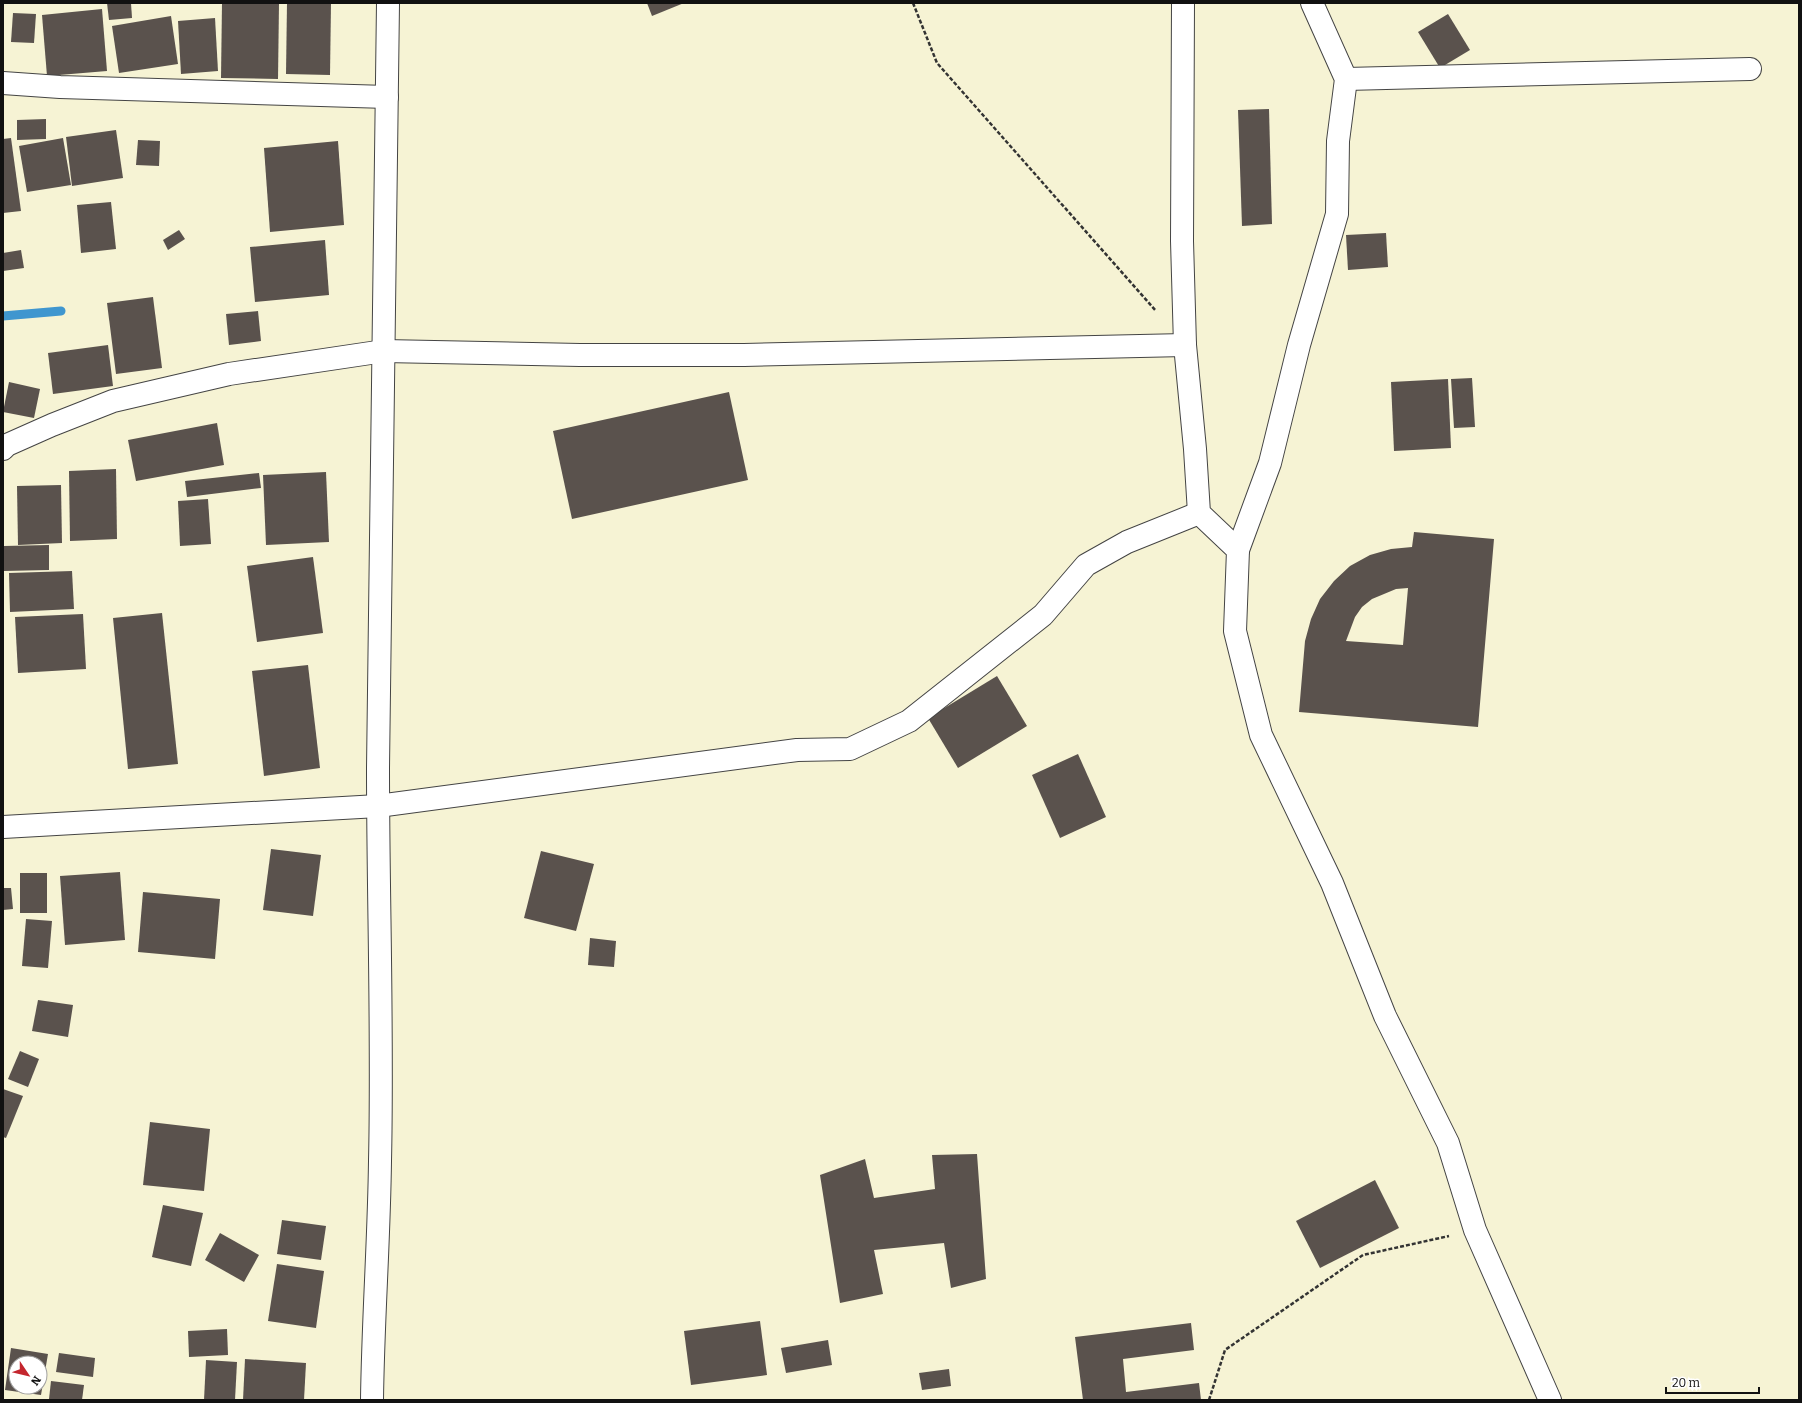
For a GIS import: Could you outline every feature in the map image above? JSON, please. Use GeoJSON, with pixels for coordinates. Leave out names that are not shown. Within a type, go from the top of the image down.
{"type":"FeatureCollection","features":[{"type":"Feature","properties":{"kind":"street"},"geometry":{"type":"LineString","coordinates":[[372,1400],[373,1324],[380,1156],[382,1016],[378,806],[388,3]]}},
{"type":"Feature","properties":{"kind":"street"},"geometry":{"type":"LineString","coordinates":[[1183,3],[1182,241],[1185,345],[1195,449],[1199,513],[1238,550]]}},
{"type":"Feature","properties":{"kind":"street"},"geometry":{"type":"LineString","coordinates":[[1312,3],[1346,79],[1338,141],[1337,214],[1299,345],[1270,463],[1238,550],[1234,631],[1261,735],[1332,883],[1385,1016],[1448,1143],[1475,1230],[1550,1400]]}},
{"type":"Feature","properties":{"kind":"street"},"geometry":{"type":"LineString","coordinates":[[1346,79],[1750,69]]}},
{"type":"Feature","properties":{"kind":"street"},"geometry":{"type":"LineString","coordinates":[[3,83],[60,87],[387,97]]}},
{"type":"Feature","properties":{"kind":"street"},"geometry":{"type":"LineString","coordinates":[[3,449],[7,445],[52,425],[113,401],[229,374],[384,351],[580,355],[744,355],[1185,345]]}},
{"type":"Feature","properties":{"kind":"street"},"geometry":{"type":"LineString","coordinates":[[3,827],[378,806],[797,750],[850,749],[909,721],[1043,615],[1086,565],[1127,542],[1199,513]]}},
{"type":"Feature","properties":{"kind":"path"},"geometry":{"type":"LineString","coordinates":[[913,3],[937,62],[1185,345]]}},
{"type":"Feature","properties":{"kind":"path"},"geometry":{"type":"LineString","coordinates":[[1209,1400],[1225,1350],[1363,1255],[1475,1230]]}},
{"type":"Feature","properties":{"kind":"shaded area"},"geometry":{"type":"Polygon","coordinates":[[[3,3],[1799,3],[1799,1400],[3,1400],[3,3]]]}},
{"type":"Feature","properties":{"kind":"building"},"geometry":{"type":"Polygon","coordinates":[[[107,3],[131,3],[132,18],[109,20],[107,3]]]}},
{"type":"Feature","properties":{"kind":"building"},"geometry":{"type":"Polygon","coordinates":[[[222,3],[279,3],[278,79],[221,78],[222,3]]]}},
{"type":"Feature","properties":{"kind":"building"},"geometry":{"type":"Polygon","coordinates":[[[287,3],[331,3],[330,75],[286,74],[287,3]]]}},
{"type":"Feature","properties":{"kind":"building"},"geometry":{"type":"Polygon","coordinates":[[[647,3],[684,3],[652,16],[647,3]]]}},
{"type":"Feature","properties":{"kind":"building"},"geometry":{"type":"Polygon","coordinates":[[[102,9],[107,71],[47,76],[42,15],[102,9]]]}},
{"type":"Feature","properties":{"kind":"building"},"geometry":{"type":"Polygon","coordinates":[[[13,13],[36,14],[34,43],[11,42],[13,13]]]}},
{"type":"Feature","properties":{"kind":"building"},"geometry":{"type":"Polygon","coordinates":[[[1448,14],[1470,50],[1440,68],[1418,32],[1448,14]]]}},
{"type":"Feature","properties":{"kind":"building"},"geometry":{"type":"Polygon","coordinates":[[[171,16],[178,64],[119,73],[112,26],[171,16]]]}},
{"type":"Feature","properties":{"kind":"building"},"geometry":{"type":"Polygon","coordinates":[[[215,18],[218,71],[181,74],[178,21],[215,18]]]}},
{"type":"Feature","properties":{"kind":"building"},"geometry":{"type":"Polygon","coordinates":[[[1269,109],[1272,224],[1242,226],[1238,110],[1269,109]]]}},
{"type":"Feature","properties":{"kind":"building"},"geometry":{"type":"Polygon","coordinates":[[[46,119],[46,139],[17,140],[17,120],[46,119]]]}},
{"type":"Feature","properties":{"kind":"building"},"geometry":{"type":"Polygon","coordinates":[[[116,130],[123,178],[72,186],[66,137],[116,130]]]}},
{"type":"Feature","properties":{"kind":"building"},"geometry":{"type":"Polygon","coordinates":[[[11,138],[21,211],[3,213],[3,139],[11,138]]]}},
{"type":"Feature","properties":{"kind":"building"},"geometry":{"type":"Polygon","coordinates":[[[63,138],[71,185],[27,192],[19,146],[63,138]]]}},
{"type":"Feature","properties":{"kind":"building"},"geometry":{"type":"Polygon","coordinates":[[[138,140],[160,141],[159,166],[136,165],[138,140]]]}},
{"type":"Feature","properties":{"kind":"building"},"geometry":{"type":"Polygon","coordinates":[[[338,141],[344,225],[270,232],[264,148],[338,141]]]}},
{"type":"Feature","properties":{"kind":"building"},"geometry":{"type":"Polygon","coordinates":[[[111,202],[116,249],[81,253],[77,205],[111,202]]]}},
{"type":"Feature","properties":{"kind":"building"},"geometry":{"type":"Polygon","coordinates":[[[179,230],[185,239],[168,250],[163,240],[179,230]]]}},
{"type":"Feature","properties":{"kind":"building"},"geometry":{"type":"Polygon","coordinates":[[[1386,233],[1388,267],[1348,270],[1346,235],[1386,233]]]}},
{"type":"Feature","properties":{"kind":"building"},"geometry":{"type":"Polygon","coordinates":[[[325,240],[329,295],[255,302],[250,247],[325,240]]]}},
{"type":"Feature","properties":{"kind":"building"},"geometry":{"type":"Polygon","coordinates":[[[21,250],[24,268],[3,271],[3,253],[21,250]]]}},
{"type":"Feature","properties":{"kind":"building"},"geometry":{"type":"Polygon","coordinates":[[[153,297],[162,368],[116,374],[107,303],[153,297]]]}},
{"type":"Feature","properties":{"kind":"building"},"geometry":{"type":"Polygon","coordinates":[[[258,311],[261,341],[229,345],[226,314],[258,311]]]}},
{"type":"Feature","properties":{"kind":"building"},"geometry":{"type":"Polygon","coordinates":[[[108,345],[113,386],[53,394],[48,353],[108,345]]]}},
{"type":"Feature","properties":{"kind":"building"},"geometry":{"type":"Polygon","coordinates":[[[1472,378],[1475,427],[1454,428],[1451,379],[1472,378]]]}},
{"type":"Feature","properties":{"kind":"building"},"geometry":{"type":"Polygon","coordinates":[[[1448,379],[1451,448],[1394,451],[1391,382],[1448,379]]]}},
{"type":"Feature","properties":{"kind":"building"},"geometry":{"type":"Polygon","coordinates":[[[9,382],[40,389],[34,418],[3,412],[9,382]]]}},
{"type":"Feature","properties":{"kind":"building"},"geometry":{"type":"Polygon","coordinates":[[[729,392],[748,480],[572,519],[553,431],[729,392]]]}},
{"type":"Feature","properties":{"kind":"building"},"geometry":{"type":"Polygon","coordinates":[[[217,423],[224,465],[136,481],[128,440],[217,423]]]}},
{"type":"Feature","properties":{"kind":"building"},"geometry":{"type":"Polygon","coordinates":[[[116,469],[117,539],[70,541],[69,471],[116,469]]]}},
{"type":"Feature","properties":{"kind":"building"},"geometry":{"type":"Polygon","coordinates":[[[326,472],[329,542],[266,545],[263,475],[326,472]]]}},
{"type":"Feature","properties":{"kind":"building"},"geometry":{"type":"Polygon","coordinates":[[[259,473],[261,488],[187,497],[185,481],[259,473]]]}},
{"type":"Feature","properties":{"kind":"building"},"geometry":{"type":"Polygon","coordinates":[[[61,485],[62,543],[18,545],[17,486],[61,485]]]}},
{"type":"Feature","properties":{"kind":"building"},"geometry":{"type":"Polygon","coordinates":[[[208,499],[211,544],[180,546],[178,501],[208,499]]]}},
{"type":"Feature","properties":{"kind":"building"},"geometry":{"type":"Polygon","coordinates":[[[1414,532],[1494,539],[1478,727],[1299,712],[1305,641],[1311,619],[1320,599],[1334,581],[1350,566],[1370,555],[1391,549],[1412,547],[1414,532]],[[1408,588],[1396,589],[1372,599],[1362,607],[1355,617],[1346,641],[1403,645],[1408,588]]]}},
{"type":"Feature","properties":{"kind":"building"},"geometry":{"type":"Polygon","coordinates":[[[49,545],[49,570],[4,571],[4,546],[49,545]]]}},
{"type":"Feature","properties":{"kind":"building"},"geometry":{"type":"Polygon","coordinates":[[[313,557],[323,633],[257,642],[247,566],[313,557]]]}},
{"type":"Feature","properties":{"kind":"building"},"geometry":{"type":"Polygon","coordinates":[[[72,571],[74,609],[10,612],[9,573],[72,571]]]}},
{"type":"Feature","properties":{"kind":"building"},"geometry":{"type":"Polygon","coordinates":[[[162,613],[178,764],[128,769],[113,618],[162,613]]]}},
{"type":"Feature","properties":{"kind":"building"},"geometry":{"type":"Polygon","coordinates":[[[83,614],[86,669],[18,673],[15,617],[83,614]]]}},
{"type":"Feature","properties":{"kind":"building"},"geometry":{"type":"Polygon","coordinates":[[[308,665],[320,768],[264,776],[252,671],[308,665]]]}},
{"type":"Feature","properties":{"kind":"building"},"geometry":{"type":"Polygon","coordinates":[[[997,676],[1027,726],[958,768],[928,718],[997,676]]]}},
{"type":"Feature","properties":{"kind":"building"},"geometry":{"type":"Polygon","coordinates":[[[1078,754],[1106,817],[1060,838],[1032,775],[1078,754]]]}},
{"type":"Feature","properties":{"kind":"building"},"geometry":{"type":"Polygon","coordinates":[[[271,849],[321,855],[313,916],[263,910],[271,849]]]}},
{"type":"Feature","properties":{"kind":"building"},"geometry":{"type":"Polygon","coordinates":[[[541,851],[594,864],[576,931],[524,918],[541,851]]]}},
{"type":"Feature","properties":{"kind":"building"},"geometry":{"type":"Polygon","coordinates":[[[120,872],[125,940],[65,945],[60,876],[120,872]]]}},
{"type":"Feature","properties":{"kind":"building"},"geometry":{"type":"Polygon","coordinates":[[[20,873],[47,873],[47,913],[20,913],[20,873]]]}},
{"type":"Feature","properties":{"kind":"building"},"geometry":{"type":"Polygon","coordinates":[[[3,888],[11,888],[13,909],[3,910],[3,888]]]}},
{"type":"Feature","properties":{"kind":"building"},"geometry":{"type":"Polygon","coordinates":[[[143,892],[220,899],[215,959],[138,952],[143,892]]]}},
{"type":"Feature","properties":{"kind":"building"},"geometry":{"type":"Polygon","coordinates":[[[26,919],[52,921],[48,968],[22,966],[26,919]]]}},
{"type":"Feature","properties":{"kind":"building"},"geometry":{"type":"Polygon","coordinates":[[[590,938],[616,941],[614,967],[588,965],[590,938]]]}},
{"type":"Feature","properties":{"kind":"building"},"geometry":{"type":"Polygon","coordinates":[[[38,1000],[73,1005],[68,1037],[32,1031],[38,1000]]]}},
{"type":"Feature","properties":{"kind":"building"},"geometry":{"type":"Polygon","coordinates":[[[20,1051],[39,1059],[28,1087],[8,1079],[20,1051]]]}},
{"type":"Feature","properties":{"kind":"building"},"geometry":{"type":"Polygon","coordinates":[[[3,1089],[23,1096],[6,1138],[3,1137],[3,1089]]]}},
{"type":"Feature","properties":{"kind":"building"},"geometry":{"type":"Polygon","coordinates":[[[150,1122],[210,1129],[204,1191],[143,1185],[150,1122]]]}},
{"type":"Feature","properties":{"kind":"building"},"geometry":{"type":"Polygon","coordinates":[[[977,1154],[986,1279],[951,1288],[944,1243],[874,1250],[883,1294],[840,1303],[820,1175],[865,1159],[874,1198],[935,1189],[932,1155],[977,1154]]]}},
{"type":"Feature","properties":{"kind":"building"},"geometry":{"type":"Polygon","coordinates":[[[1375,1180],[1399,1228],[1320,1268],[1296,1221],[1375,1180]]]}},
{"type":"Feature","properties":{"kind":"building"},"geometry":{"type":"Polygon","coordinates":[[[163,1205],[203,1213],[191,1266],[152,1257],[163,1205]]]}},
{"type":"Feature","properties":{"kind":"building"},"geometry":{"type":"Polygon","coordinates":[[[282,1220],[326,1226],[321,1260],[277,1254],[282,1220]]]}},
{"type":"Feature","properties":{"kind":"building"},"geometry":{"type":"Polygon","coordinates":[[[220,1233],[259,1255],[244,1282],[205,1260],[220,1233]]]}},
{"type":"Feature","properties":{"kind":"building"},"geometry":{"type":"Polygon","coordinates":[[[277,1264],[324,1271],[316,1328],[268,1321],[277,1264]]]}},
{"type":"Feature","properties":{"kind":"building"},"geometry":{"type":"Polygon","coordinates":[[[760,1321],[767,1375],[691,1385],[684,1331],[760,1321]]]}},
{"type":"Feature","properties":{"kind":"building"},"geometry":{"type":"Polygon","coordinates":[[[1191,1323],[1194,1350],[1123,1359],[1126,1392],[1199,1383],[1201,1400],[1083,1400],[1075,1337],[1191,1323]]]}},
{"type":"Feature","properties":{"kind":"building"},"geometry":{"type":"Polygon","coordinates":[[[227,1329],[228,1355],[189,1357],[188,1331],[227,1329]]]}},
{"type":"Feature","properties":{"kind":"building"},"geometry":{"type":"Polygon","coordinates":[[[828,1340],[832,1365],[786,1373],[781,1348],[828,1340]]]}},
{"type":"Feature","properties":{"kind":"building"},"geometry":{"type":"Polygon","coordinates":[[[11,1348],[48,1355],[10,1355],[11,1348]]]}},
{"type":"Feature","properties":{"kind":"building"},"geometry":{"type":"Polygon","coordinates":[[[59,1353],[95,1358],[93,1377],[56,1372],[59,1353]]]}},
{"type":"Feature","properties":{"kind":"building"},"geometry":{"type":"Polygon","coordinates":[[[245,1359],[306,1363],[304,1400],[243,1400],[245,1359]]]}},
{"type":"Feature","properties":{"kind":"building"},"geometry":{"type":"Polygon","coordinates":[[[206,1360],[237,1362],[235,1400],[204,1400],[206,1360]]]}},
{"type":"Feature","properties":{"kind":"building"},"geometry":{"type":"Polygon","coordinates":[[[8,1369],[8,1390],[5,1390],[8,1369]]]}},
{"type":"Feature","properties":{"kind":"building"},"geometry":{"type":"Polygon","coordinates":[[[949,1369],[951,1386],[922,1390],[919,1373],[949,1369]]]}},
{"type":"Feature","properties":{"kind":"building"},"geometry":{"type":"Polygon","coordinates":[[[51,1381],[84,1385],[82,1400],[49,1399],[51,1381]]]}},
{"type":"Feature","properties":{"kind":"waterway"},"geometry":{"type":"LineString","coordinates":[[3,316],[61,311]]}}]}
